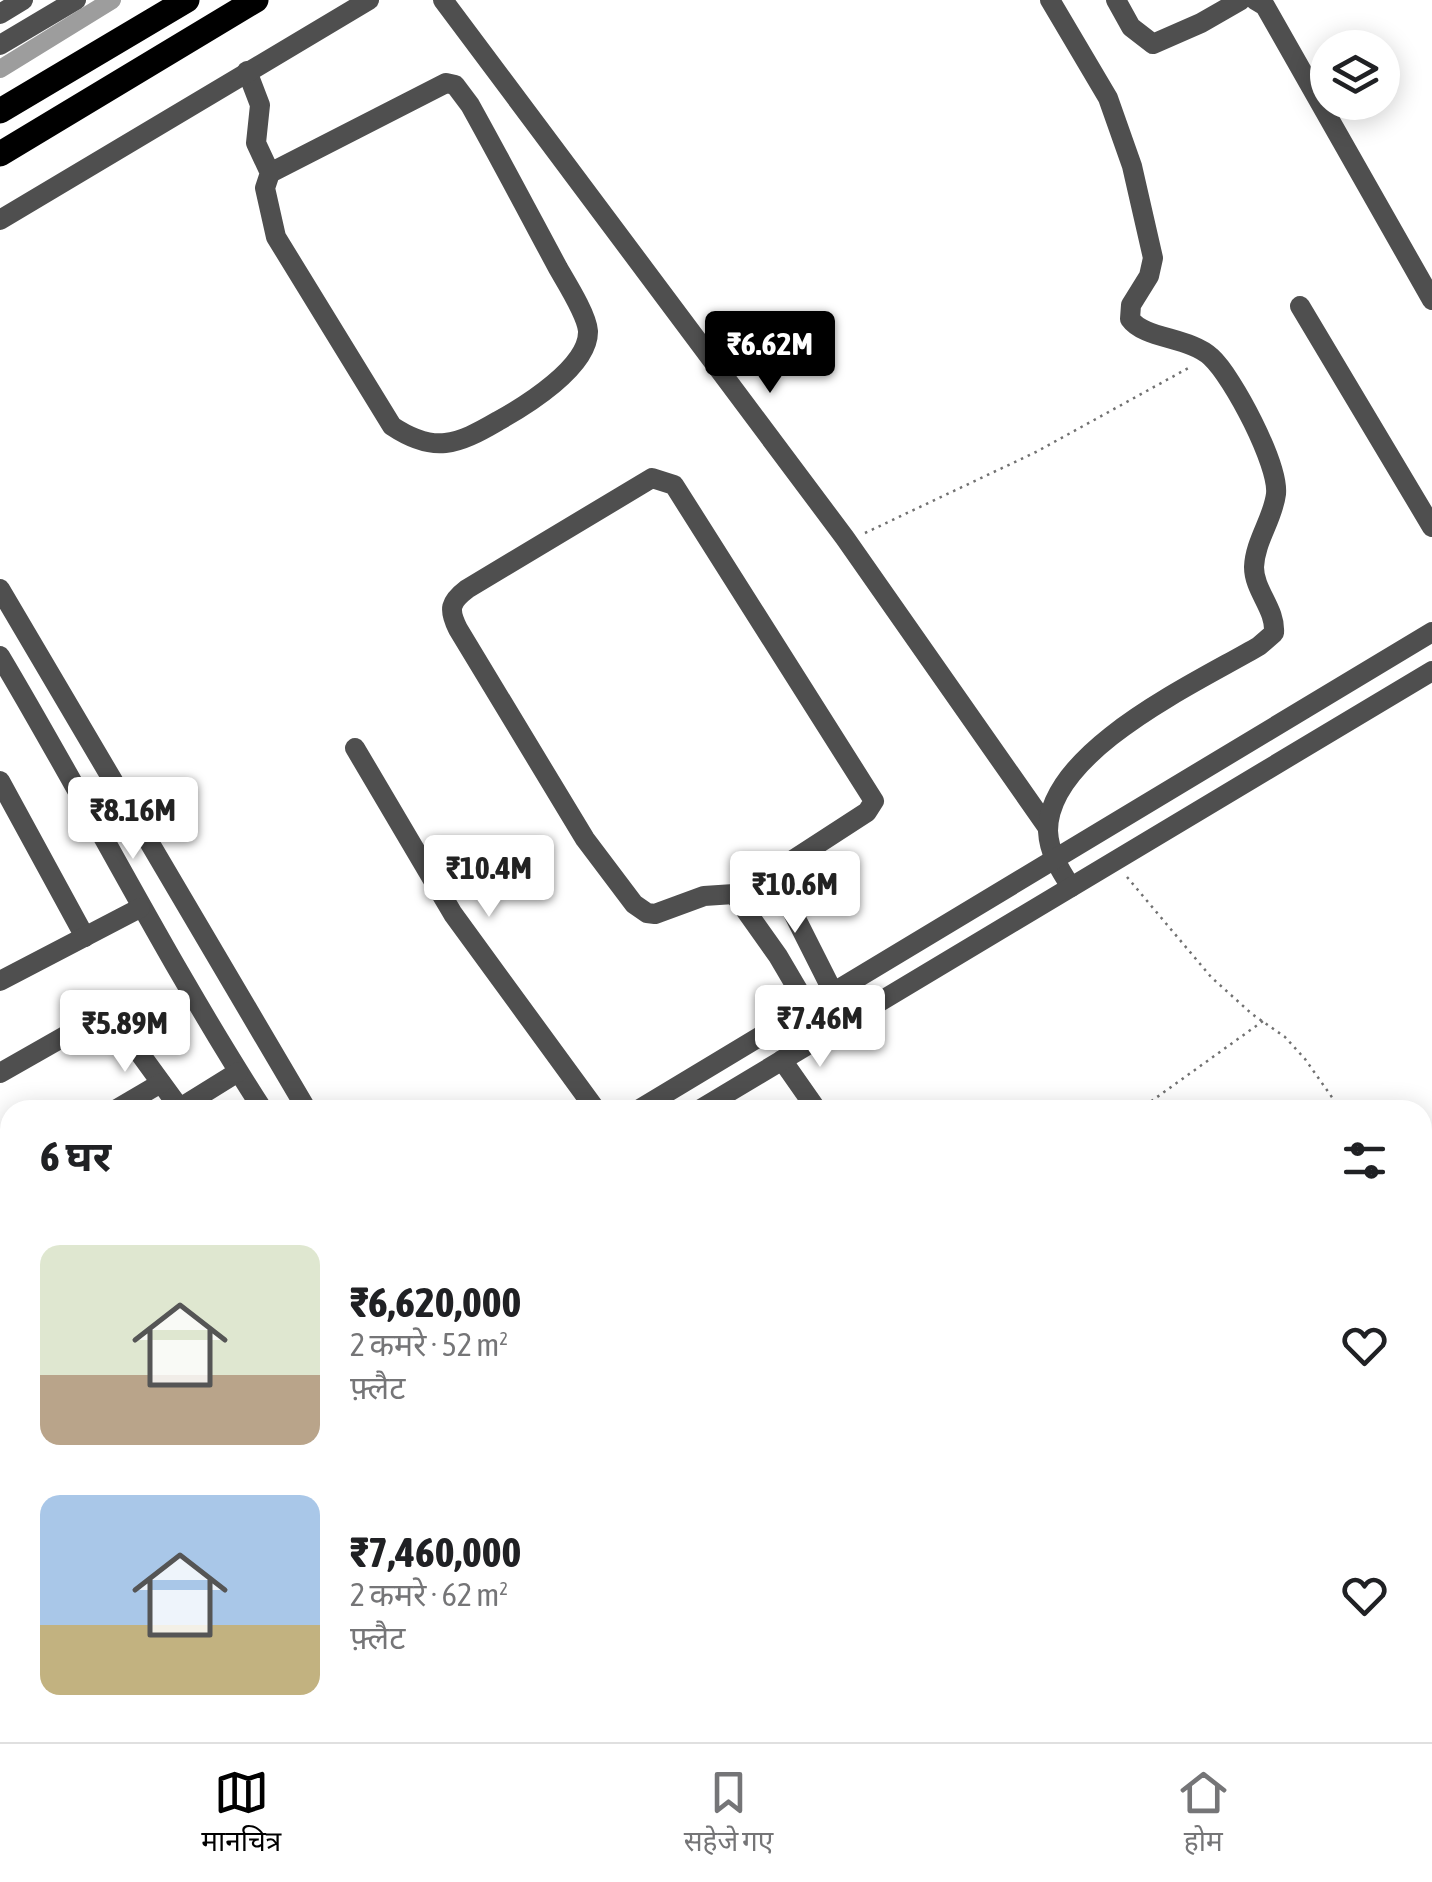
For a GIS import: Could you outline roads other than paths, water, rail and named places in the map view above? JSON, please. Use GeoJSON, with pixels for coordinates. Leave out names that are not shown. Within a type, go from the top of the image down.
{"type":"FeatureCollection","features":[{"type":"Feature","properties":{"kind":"main road"},"geometry":{"type":"LineString","coordinates":[[0,110],[188,0]]}},
{"type":"Feature","properties":{"kind":"main road"},"geometry":{"type":"LineString","coordinates":[[0,154],[256,0]]}},
{"type":"Feature","properties":{"kind":"street"},"geometry":{"type":"LineString","coordinates":[[0,14],[24,0]]}},
{"type":"Feature","properties":{"kind":"street"},"geometry":{"type":"LineString","coordinates":[[0,45],[76,0]]}},
{"type":"Feature","properties":{"kind":"street"},"geometry":{"type":"LineString","coordinates":[[0,220],[370,0]]}},
{"type":"Feature","properties":{"kind":"street"},"geometry":{"type":"LineString","coordinates":[[443,0],[845,538],[1048,828],[1054,859],[1071,887]]}},
{"type":"Feature","properties":{"kind":"street"},"geometry":{"type":"LineString","coordinates":[[1048,828],[1059,789],[1075,768],[1147,710],[1260,646],[1274,632],[1273,618],[1254,569],[1277,484],[1242,402],[1210,356],[1174,337],[1139,328],[1130,319],[1131,305],[1148,276],[1153,258],[1132,166],[1108,98],[1050,0]]}},
{"type":"Feature","properties":{"kind":"street"},"geometry":{"type":"LineString","coordinates":[[1116,0],[1131,27],[1153,44],[1241,0]]}},
{"type":"Feature","properties":{"kind":"street"},"geometry":{"type":"LineString","coordinates":[[1256,0],[1264,6],[1426,274],[1432,300]]}},
{"type":"Feature","properties":{"kind":"street"},"geometry":{"type":"LineString","coordinates":[[247,71],[260,105],[256,143],[270,172],[265,188],[276,238],[384,416],[409,438],[442,444],[477,434],[554,384],[581,354],[588,331],[572,294],[470,105],[455,85],[446,83],[270,172]]}},
{"type":"Feature","properties":{"kind":"street"},"geometry":{"type":"LineString","coordinates":[[1300,306],[1432,528]]}},
{"type":"Feature","properties":{"kind":"street"},"geometry":{"type":"LineString","coordinates":[[652,478],[674,485],[874,801],[867,812],[774,873],[734,894],[704,896],[655,914],[634,904],[584,839],[452,617],[452,602],[466,589],[652,478]]}},
{"type":"Feature","properties":{"kind":"street"},"geometry":{"type":"LineString","coordinates":[[3,601],[301,1100]]}},
{"type":"Feature","properties":{"kind":"street"},"geometry":{"type":"LineString","coordinates":[[655,1100],[1432,632]]}},
{"type":"Feature","properties":{"kind":"street"},"geometry":{"type":"LineString","coordinates":[[0,656],[252,1100]]}},
{"type":"Feature","properties":{"kind":"street"},"geometry":{"type":"LineString","coordinates":[[716,1100],[1432,671]]}},
{"type":"Feature","properties":{"kind":"street"},"geometry":{"type":"LineString","coordinates":[[355,748],[454,914],[589,1100]]}},
{"type":"Feature","properties":{"kind":"street"},"geometry":{"type":"LineString","coordinates":[[0,781],[85,937]]}},
{"type":"Feature","properties":{"kind":"street"},"geometry":{"type":"LineString","coordinates":[[774,873],[834,992]]}},
{"type":"Feature","properties":{"kind":"street"},"geometry":{"type":"LineString","coordinates":[[734,894],[808,1007]]}},
{"type":"Feature","properties":{"kind":"street"},"geometry":{"type":"LineString","coordinates":[[0,982],[140,908]]}},
{"type":"Feature","properties":{"kind":"street"},"geometry":{"type":"LineString","coordinates":[[0,1073],[106,1011],[115,1015],[174,1100]]}},
{"type":"Feature","properties":{"kind":"street"},"geometry":{"type":"LineString","coordinates":[[782,1060],[810,1100]]}},
{"type":"Feature","properties":{"kind":"street"},"geometry":{"type":"LineString","coordinates":[[195,1100],[238,1072]]}},
{"type":"Feature","properties":{"kind":"street"},"geometry":{"type":"LineString","coordinates":[[133,1100],[161,1084]]}},
{"type":"Feature","properties":{"kind":"waterway"},"geometry":{"type":"LineString","coordinates":[[0,69],[112,0]]}}]}
